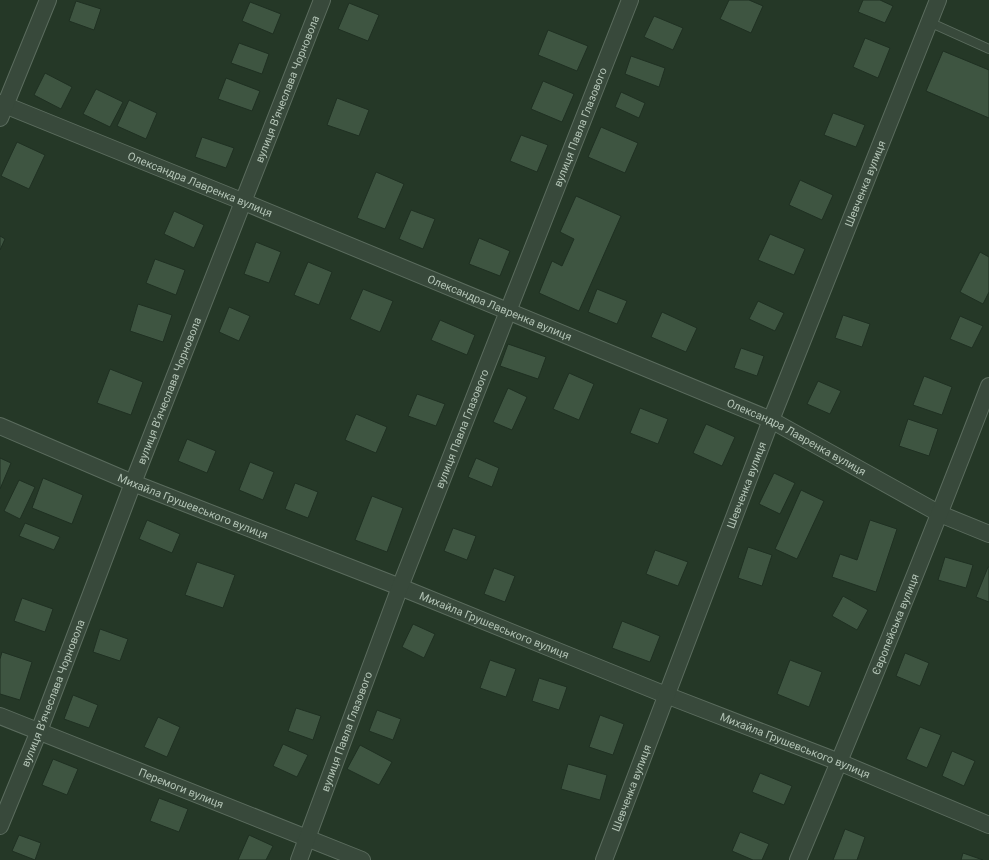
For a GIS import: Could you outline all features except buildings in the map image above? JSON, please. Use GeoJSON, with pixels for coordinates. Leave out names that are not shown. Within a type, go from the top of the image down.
{"type":"FeatureCollection","features":[{"type":"Feature","properties":{"kind":"street"},"geometry":{"type":"LineString","coordinates":[[2,109],[48,0]]}},
{"type":"Feature","properties":{"kind":"street","name":"вулиця В’ячеслава Чорновола"},"geometry":{"type":"LineString","coordinates":[[0,826],[39,731],[133,483],[322,0]]}},
{"type":"Feature","properties":{"kind":"street","name":"вулиця Павла Глазового"},"geometry":{"type":"LineString","coordinates":[[299,860],[400,587],[630,0]]}},
{"type":"Feature","properties":{"kind":"street","name":"Шевченка вулиця"},"geometry":{"type":"LineString","coordinates":[[604,860],[770,420],[938,0]]}},
{"type":"Feature","properties":{"kind":"street","name":"Олександра Лавренка вулиця"},"geometry":{"type":"LineString","coordinates":[[2,109],[244,202],[770,420],[940,514],[989,534]]}},
{"type":"Feature","properties":{"kind":"street","name":"Європейська вулиця"},"geometry":{"type":"LineString","coordinates":[[798,860],[940,514],[989,386]]}},
{"type":"Feature","properties":{"kind":"street","name":"Михайла Грушевського вулиця"},"geometry":{"type":"LineString","coordinates":[[0,426],[133,483],[400,587],[666,695],[839,762],[989,825]]}},
{"type":"Feature","properties":{"kind":"street","name":"Перемоги вулиця"},"geometry":{"type":"LineString","coordinates":[[0,716],[362,860]]}},
{"type":"Feature","properties":{"kind":"lane"},"geometry":{"type":"LineString","coordinates":[[929,22],[989,49]]}}]}
